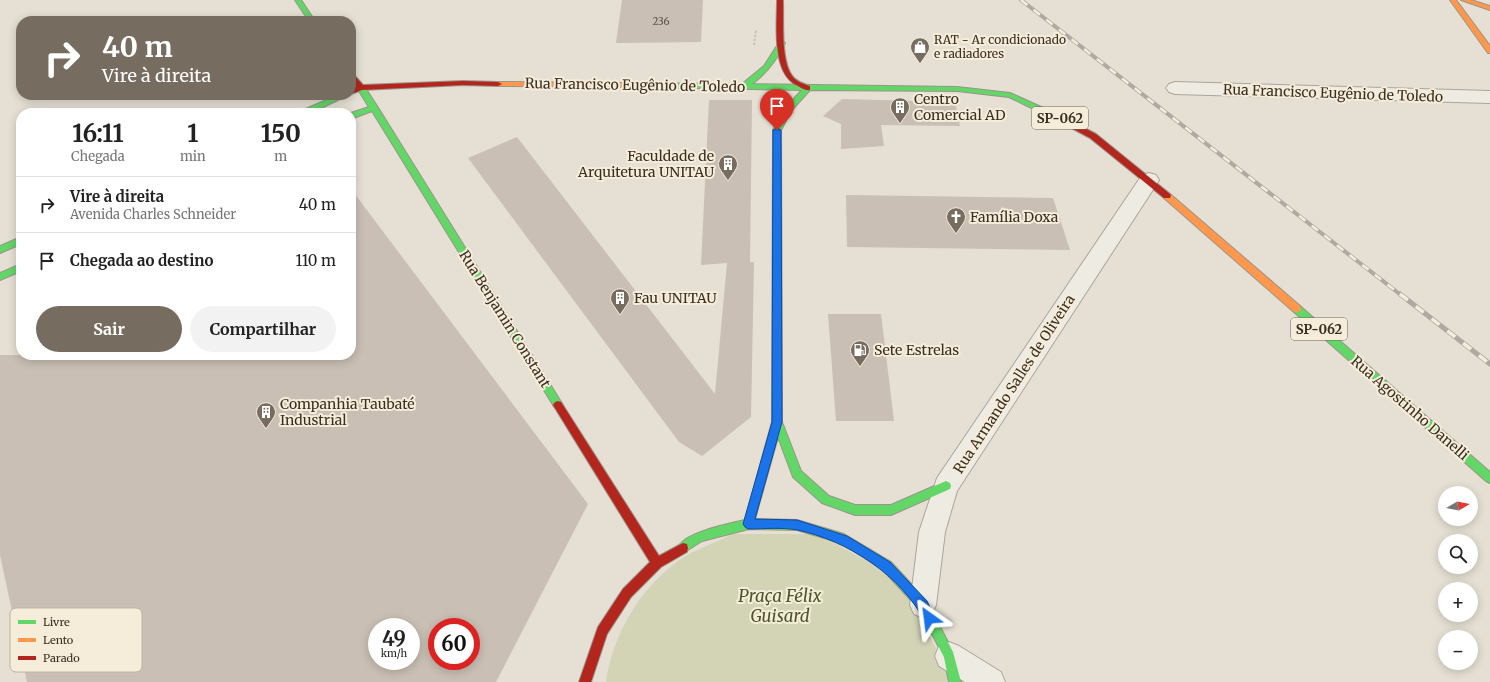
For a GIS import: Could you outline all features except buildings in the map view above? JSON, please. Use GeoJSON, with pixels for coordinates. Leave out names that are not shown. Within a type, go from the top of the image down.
{"type":"FeatureCollection","features":[{"type":"Feature","properties":{"kind":"main road"},"geometry":{"type":"LineString","coordinates":[[298,0],[309,16]]}},
{"type":"Feature","properties":{"kind":"main road"},"geometry":{"type":"LineString","coordinates":[[748,524],[777,422],[777,130],[788,110],[807,88],[791,79],[786,70],[781,32],[780,0]]}},
{"type":"Feature","properties":{"kind":"main road"},"geometry":{"type":"LineString","coordinates":[[1453,0],[1490,51]]}},
{"type":"Feature","properties":{"kind":"main road"},"geometry":{"type":"LineString","coordinates":[[1464,0],[1490,8]]}},
{"type":"Feature","properties":{"kind":"main road"},"geometry":{"type":"LineString","coordinates":[[744,86],[758,78],[769,66],[782,43]]}},
{"type":"Feature","properties":{"kind":"main road","name":"Rua Benjamin Constant"},"geometry":{"type":"LineString","coordinates":[[356,82],[377,105],[657,563]]}},
{"type":"Feature","properties":{"kind":"main road","name":"Rua Francisco Eugênio de Toledo"},"geometry":{"type":"LineString","coordinates":[[356,90],[361,88],[463,83],[807,88],[957,88],[1010,95],[1051,114],[1093,136],[1149,180]]}},
{"type":"Feature","properties":{"kind":"main road"},"geometry":{"type":"LineString","coordinates":[[392,95],[404,86]]}},
{"type":"Feature","properties":{"kind":"main road"},"geometry":{"type":"LineString","coordinates":[[315,108],[333,100]]}},
{"type":"Feature","properties":{"kind":"main road"},"geometry":{"type":"LineString","coordinates":[[356,114],[377,105]]}},
{"type":"Feature","properties":{"kind":"main road","name":"Rua Agostinho Danelli"},"geometry":{"type":"LineString","coordinates":[[1149,180],[1490,478]]}},
{"type":"Feature","properties":{"kind":"main road"},"geometry":{"type":"LineString","coordinates":[[0,250],[16,242]]}},
{"type":"Feature","properties":{"kind":"main road"},"geometry":{"type":"LineString","coordinates":[[0,277],[16,270]]}},
{"type":"Feature","properties":{"kind":"main road"},"geometry":{"type":"LineString","coordinates":[[777,422],[797,474],[826,500],[855,510],[891,510],[946,486]]}},
{"type":"Feature","properties":{"kind":"main road"},"geometry":{"type":"LineString","coordinates":[[585,682],[602,631],[626,593],[657,563],[700,537],[748,524],[797,525],[844,539],[886,566],[923,605],[949,656],[955,682]]}},
{"type":"Feature","properties":{"kind":"street","name":"Rua Francisco Eugênio de Toledo"},"geometry":{"type":"LineString","coordinates":[[1175,88],[1490,97]]}},
{"type":"Feature","properties":{"kind":"street","name":"Rua Armando Salles de Oliveira"},"geometry":{"type":"LineString","coordinates":[[923,605],[932,532],[946,486],[1149,180]]}},
{"type":"Feature","properties":{"kind":"street"},"geometry":{"type":"LineString","coordinates":[[949,656],[991,682]]}},
{"type":"Feature","properties":{"kind":"path"},"geometry":{"type":"LineString","coordinates":[[753,47],[756,26]]}},
{"type":"Feature","properties":{"kind":"green space","name":"Praça Félix Guisard"},"geometry":{"type":"Polygon","coordinates":[[[733,534],[820,534],[900,581],[954,682],[606,682],[615,647],[622,630],[630,614],[651,585],[683,557],[733,534]]]}},
{"type":"Feature","properties":{"kind":"railway"},"geometry":{"type":"LineString","coordinates":[[1021,0],[1401,295]]}},
{"type":"Feature","properties":{"kind":"railway"},"geometry":{"type":"LineString","coordinates":[[1400,294],[1490,364]]}},
{"type":"Feature","properties":{"kind":"traffic: fast"},"geometry":{"type":"LineString","coordinates":[[298,0],[309,16]]}},
{"type":"Feature","properties":{"kind":"traffic: fast"},"geometry":{"type":"LineString","coordinates":[[744,86],[766,68],[782,43]]}},
{"type":"Feature","properties":{"kind":"traffic: fast"},"geometry":{"type":"LineString","coordinates":[[627,85],[957,89],[1010,95],[1067,122]]}},
{"type":"Feature","properties":{"kind":"traffic: fast"},"geometry":{"type":"LineString","coordinates":[[361,88],[558,405]]}},
{"type":"Feature","properties":{"kind":"traffic: fast"},"geometry":{"type":"LineString","coordinates":[[749,524],[777,422],[777,130],[788,110],[807,88]]}},
{"type":"Feature","properties":{"kind":"traffic: fast"},"geometry":{"type":"LineString","coordinates":[[315,108],[333,100]]}},
{"type":"Feature","properties":{"kind":"traffic: fast"},"geometry":{"type":"LineString","coordinates":[[356,114],[374,108]]}},
{"type":"Feature","properties":{"kind":"traffic: fast"},"geometry":{"type":"LineString","coordinates":[[0,250],[16,242]]}},
{"type":"Feature","properties":{"kind":"traffic: fast"},"geometry":{"type":"LineString","coordinates":[[0,277],[16,269]]}},
{"type":"Feature","properties":{"kind":"traffic: fast"},"geometry":{"type":"LineString","coordinates":[[1297,309],[1490,478]]}},
{"type":"Feature","properties":{"kind":"traffic: fast"},"geometry":{"type":"LineString","coordinates":[[777,422],[797,474],[826,500],[855,510],[891,510],[946,486]]}},
{"type":"Feature","properties":{"kind":"traffic: fast"},"geometry":{"type":"LineString","coordinates":[[683,548],[700,537],[749,524],[797,525],[844,539],[887,566],[923,605],[949,656],[955,682]]}},
{"type":"Feature","properties":{"kind":"traffic: slow"},"geometry":{"type":"LineString","coordinates":[[1453,0],[1490,51]]}},
{"type":"Feature","properties":{"kind":"traffic: slow"},"geometry":{"type":"LineString","coordinates":[[1464,0],[1490,8]]}},
{"type":"Feature","properties":{"kind":"traffic: slow"},"geometry":{"type":"LineString","coordinates":[[498,84],[627,85]]}},
{"type":"Feature","properties":{"kind":"traffic: slow"},"geometry":{"type":"LineString","coordinates":[[1167,196],[1297,309]]}},
{"type":"Feature","properties":{"kind":"traffic: jam"},"geometry":{"type":"LineString","coordinates":[[780,0],[781,41],[784,63],[791,79],[807,88]]}},
{"type":"Feature","properties":{"kind":"traffic: jam"},"geometry":{"type":"LineString","coordinates":[[356,82],[361,88],[356,90]]}},
{"type":"Feature","properties":{"kind":"traffic: jam"},"geometry":{"type":"LineString","coordinates":[[361,88],[463,83],[498,84]]}},
{"type":"Feature","properties":{"kind":"traffic: jam"},"geometry":{"type":"LineString","coordinates":[[1067,122],[1093,136],[1167,196]]}},
{"type":"Feature","properties":{"kind":"traffic: jam"},"geometry":{"type":"LineString","coordinates":[[558,405],[657,563]]}},
{"type":"Feature","properties":{"kind":"traffic: jam"},"geometry":{"type":"LineString","coordinates":[[585,682],[602,631],[627,593],[657,563],[683,548]]}},
{"type":"Feature","properties":{"kind":"place","name":"RAT - Ar condicionado e radiadores"},"geometry":{"type":"Point","coordinates":[920,64]}},
{"type":"Feature","properties":{"kind":"place","name":"Centro Comercial AD"},"geometry":{"type":"Point","coordinates":[900,124]}},
{"type":"Feature","properties":{"kind":"place","name":"Faculdade de Arquitetura UNITAU"},"geometry":{"type":"Point","coordinates":[728,181]}},
{"type":"Feature","properties":{"kind":"place","name":"Família Doxa"},"geometry":{"type":"Point","coordinates":[956,234]}},
{"type":"Feature","properties":{"kind":"place","name":"Fau UNITAU"},"geometry":{"type":"Point","coordinates":[620,315]}},
{"type":"Feature","properties":{"kind":"place","name":"Sete Estrelas"},"geometry":{"type":"Point","coordinates":[860,367]}},
{"type":"Feature","properties":{"kind":"place","name":"Companhia Taubaté Industrial"},"geometry":{"type":"Point","coordinates":[266,429]}},
{"type":"Feature","properties":{"kind":"route"},"geometry":{"type":"LineString","coordinates":[[777,130],[777,422],[748,524],[797,525],[844,539],[886,566],[923,605],[929,618]]}}]}
